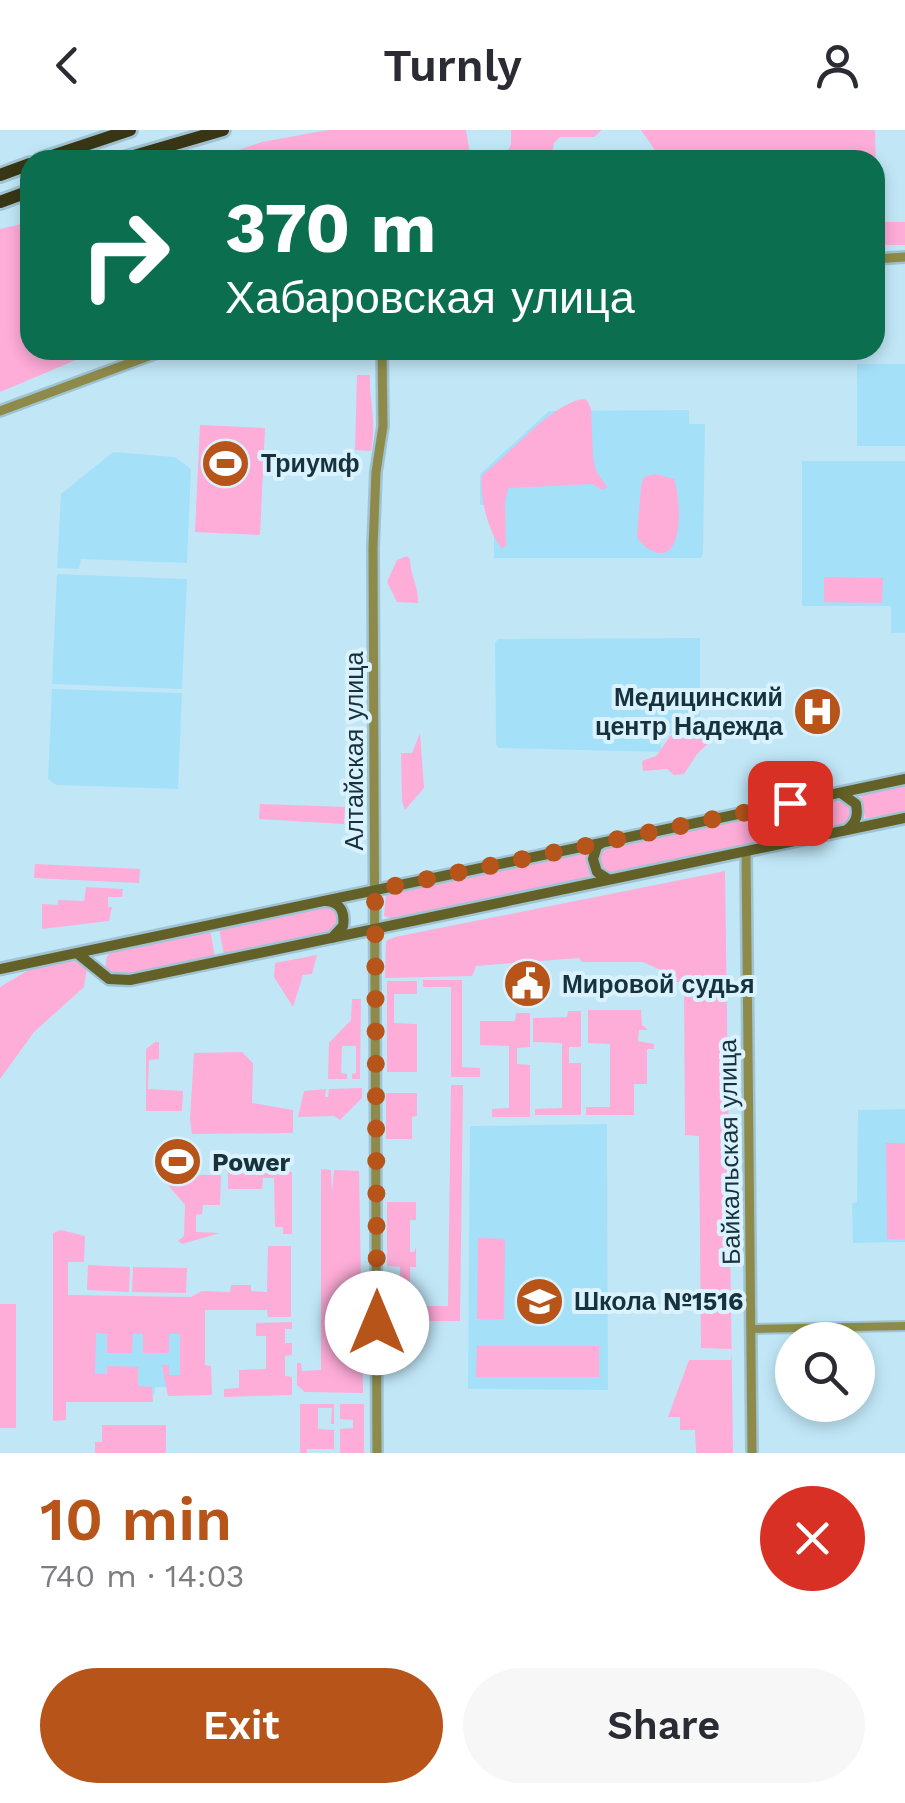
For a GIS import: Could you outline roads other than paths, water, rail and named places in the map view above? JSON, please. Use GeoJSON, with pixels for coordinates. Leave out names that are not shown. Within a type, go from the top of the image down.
{"type":"FeatureCollection","features":[{"type":"Feature","properties":{"kind":"highway"},"geometry":{"type":"LineString","coordinates":[[70,150],[130,130]]}},
{"type":"Feature","properties":{"kind":"highway"},"geometry":{"type":"LineString","coordinates":[[154,150],[222,130]]}},
{"type":"Feature","properties":{"kind":"main road"},"geometry":{"type":"LineString","coordinates":[[0,970],[905,779]]}},
{"type":"Feature","properties":{"kind":"main road"},"geometry":{"type":"LineString","coordinates":[[840,792],[856,804],[858,813],[847,830]]}},
{"type":"Feature","properties":{"kind":"main road"},"geometry":{"type":"LineString","coordinates":[[72,954],[84,956],[109,979],[130,980],[905,818]]}},
{"type":"Feature","properties":{"kind":"main road"},"geometry":{"type":"LineString","coordinates":[[603,842],[594,852],[594,866],[600,876],[611,880]]}},
{"type":"Feature","properties":{"kind":"main road"},"geometry":{"type":"LineString","coordinates":[[324,900],[336,903],[344,913],[343,926],[331,938]]}},
{"type":"Feature","properties":{"kind":"main road"},"geometry":{"type":"LineString","coordinates":[[100,972],[102,952],[112,946]]}},
{"type":"Feature","properties":{"kind":"street"},"geometry":{"type":"LineString","coordinates":[[0,411],[138,360]]}},
{"type":"Feature","properties":{"kind":"street","name":"Алтайская улица"},"geometry":{"type":"LineString","coordinates":[[378,1453],[373,532],[382,426],[382,360]]}},
{"type":"Feature","properties":{"kind":"street","name":"Байкальская улица"},"geometry":{"type":"LineString","coordinates":[[746,851],[752,1453]]}},
{"type":"Feature","properties":{"kind":"street"},"geometry":{"type":"LineString","coordinates":[[751,1329],[905,1326]]}},
{"type":"Feature","properties":{"kind":"place","name":"Триумф"},"geometry":{"type":"Point","coordinates":[226,463]}},
{"type":"Feature","properties":{"kind":"place","name":"Медицинский центр Надежда"},"geometry":{"type":"Point","coordinates":[818,711]}},
{"type":"Feature","properties":{"kind":"place","name":"Мировой судья"},"geometry":{"type":"Point","coordinates":[527,984]}},
{"type":"Feature","properties":{"kind":"place","name":"Power"},"geometry":{"type":"Point","coordinates":[177,1162]}},
{"type":"Feature","properties":{"kind":"place","name":"Школа №1516"},"geometry":{"type":"Point","coordinates":[539,1301]}}]}
